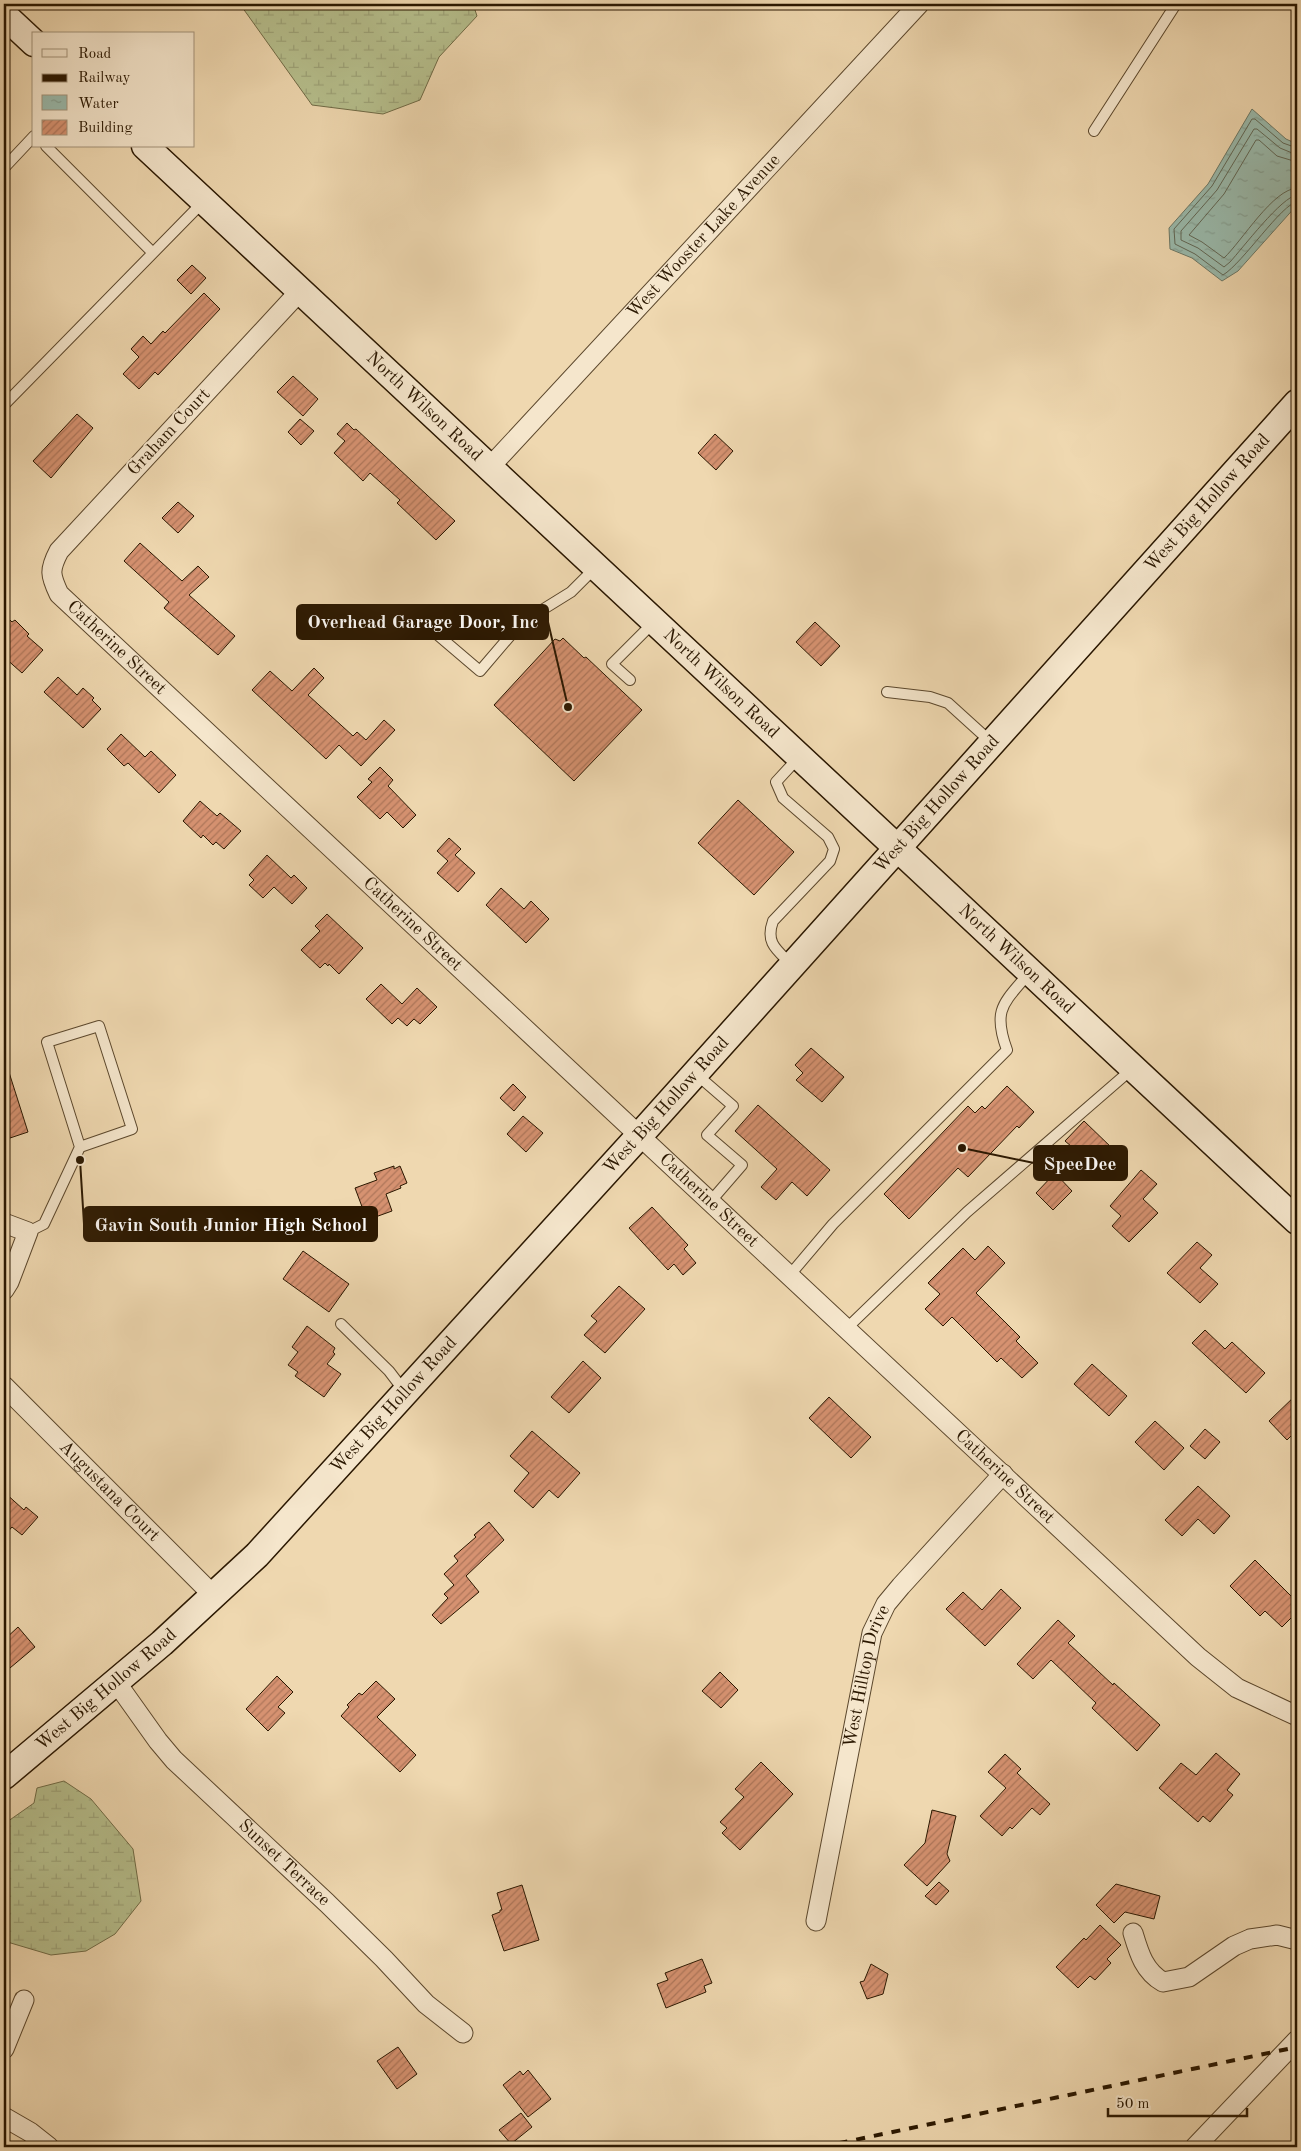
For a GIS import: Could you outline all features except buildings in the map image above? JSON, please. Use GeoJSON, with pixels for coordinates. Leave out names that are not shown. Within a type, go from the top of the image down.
{"type":"FeatureCollection","features":[{"type":"Feature","properties":{"kind":"main road"},"geometry":{"type":"LineString","coordinates":[[4,15],[32,41]]}},
{"type":"Feature","properties":{"kind":"main road","name":"North Wilson Road"},"geometry":{"type":"LineString","coordinates":[[147,148],[1297,1221]]}},
{"type":"Feature","properties":{"kind":"main road","name":"West Big Hollow Road"},"geometry":{"type":"LineString","coordinates":[[4,1776],[116,1682],[214,1596],[257,1555],[696,1073],[1297,403]]}},
{"type":"Feature","properties":{"kind":"street","name":"West Wooster Lake Avenue"},"geometry":{"type":"LineString","coordinates":[[489,468],[919,4]]}},
{"type":"Feature","properties":{"kind":"street","name":"Graham Court"},"geometry":{"type":"LineString","coordinates":[[52,579],[51,565],[59,551],[300,291]]}},
{"type":"Feature","properties":{"kind":"street","name":"Catherine Street"},"geometry":{"type":"LineString","coordinates":[[52,579],[60,594],[1198,1657],[1237,1688],[1297,1716]]}},
{"type":"Feature","properties":{"kind":"street"},"geometry":{"type":"LineString","coordinates":[[4,1223],[28,1232],[10,1282],[4,1290]]}},
{"type":"Feature","properties":{"kind":"street","name":"Augustana Court"},"geometry":{"type":"LineString","coordinates":[[4,1386],[214,1596]]}},
{"type":"Feature","properties":{"kind":"street","name":"West Hilltop Drive"},"geometry":{"type":"LineString","coordinates":[[816,1921],[872,1633],[886,1604],[1003,1474]]}},
{"type":"Feature","properties":{"kind":"street","name":"Sunset Terrace"},"geometry":{"type":"LineString","coordinates":[[116,1682],[148,1728],[174,1760],[327,1903],[384,1959],[426,2004],[463,2033]]}},
{"type":"Feature","properties":{"kind":"street"},"geometry":{"type":"LineString","coordinates":[[1133,1933],[1142,1961],[1148,1970],[1163,1982],[1189,1977],[1234,1946],[1250,1939],[1277,1935],[1297,1940]]}},
{"type":"Feature","properties":{"kind":"street"},"geometry":{"type":"LineString","coordinates":[[4,2049],[24,2000]]}},
{"type":"Feature","properties":{"kind":"street"},"geometry":{"type":"LineString","coordinates":[[1195,2147],[1297,2040]]}},
{"type":"Feature","properties":{"kind":"street"},"geometry":{"type":"LineString","coordinates":[[4,2117],[30,2132],[49,2147]]}},
{"type":"Feature","properties":{"kind":"lane"},"geometry":{"type":"LineString","coordinates":[[1094,132],[1176,4]]}},
{"type":"Feature","properties":{"kind":"lane"},"geometry":{"type":"LineString","coordinates":[[4,168],[32,138]]}},
{"type":"Feature","properties":{"kind":"lane"},"geometry":{"type":"LineString","coordinates":[[48,148],[153,253]]}},
{"type":"Feature","properties":{"kind":"lane"},"geometry":{"type":"LineString","coordinates":[[4,405],[204,201]]}},
{"type":"Feature","properties":{"kind":"lane"},"geometry":{"type":"LineString","coordinates":[[426,625],[480,671],[521,623],[571,592],[596,568]]}},
{"type":"Feature","properties":{"kind":"lane"},"geometry":{"type":"LineString","coordinates":[[630,680],[612,664],[654,622]]}},
{"type":"Feature","properties":{"kind":"lane"},"geometry":{"type":"LineString","coordinates":[[887,692],[930,696],[948,703],[992,743]]}},
{"type":"Feature","properties":{"kind":"lane"},"geometry":{"type":"LineString","coordinates":[[792,965],[772,945],[769,933],[773,921],[830,861],[834,849],[828,837],[783,798],[776,782],[799,757]]}},
{"type":"Feature","properties":{"kind":"lane"},"geometry":{"type":"LineString","coordinates":[[789,1276],[833,1224],[1006,1050],[1000,1030],[999,1017],[1004,1004],[1030,972]]}},
{"type":"Feature","properties":{"kind":"lane"},"geometry":{"type":"LineString","coordinates":[[28,1232],[44,1224],[80,1147],[47,1042],[99,1026],[132,1129],[80,1147]]}},
{"type":"Feature","properties":{"kind":"lane"},"geometry":{"type":"LineString","coordinates":[[846,1329],[967,1212],[1132,1068]]}},
{"type":"Feature","properties":{"kind":"lane"},"geometry":{"type":"LineString","coordinates":[[696,1073],[733,1106],[707,1135],[742,1165],[710,1202]]}},
{"type":"Feature","properties":{"kind":"lane"},"geometry":{"type":"LineString","coordinates":[[341,1324],[389,1371],[406,1392]]}},
{"type":"Feature","properties":{"kind":"green space"},"geometry":{"type":"Polygon","coordinates":[[[242,4],[473,4],[477,16],[439,57],[420,100],[383,114],[312,105],[242,7],[242,4]]]}},
{"type":"Feature","properties":{"kind":"green space"},"geometry":{"type":"Polygon","coordinates":[[[64,1781],[91,1799],[133,1849],[141,1901],[115,1934],[86,1951],[51,1955],[4,1941],[4,1824],[34,1803],[37,1788],[64,1781]]]}},
{"type":"Feature","properties":{"kind":"water"},"geometry":{"type":"Polygon","coordinates":[[[1252,109],[1286,139],[1297,144],[1297,205],[1238,271],[1222,281],[1192,258],[1170,249],[1169,228],[1208,184],[1252,109]]]}},
{"type":"Feature","properties":{"kind":"railway"},"geometry":{"type":"LineString","coordinates":[[821,2147],[1297,2047]]}},
{"type":"Feature","properties":{"kind":"place","name":"Overhead Garage Door, Inc"},"geometry":{"type":"Point","coordinates":[568,707]}},
{"type":"Feature","properties":{"kind":"place","name":"SpeeDee"},"geometry":{"type":"Point","coordinates":[962,1148]}},
{"type":"Feature","properties":{"kind":"place","name":"Gavin South Junior High School"},"geometry":{"type":"Point","coordinates":[80,1160]}}]}
